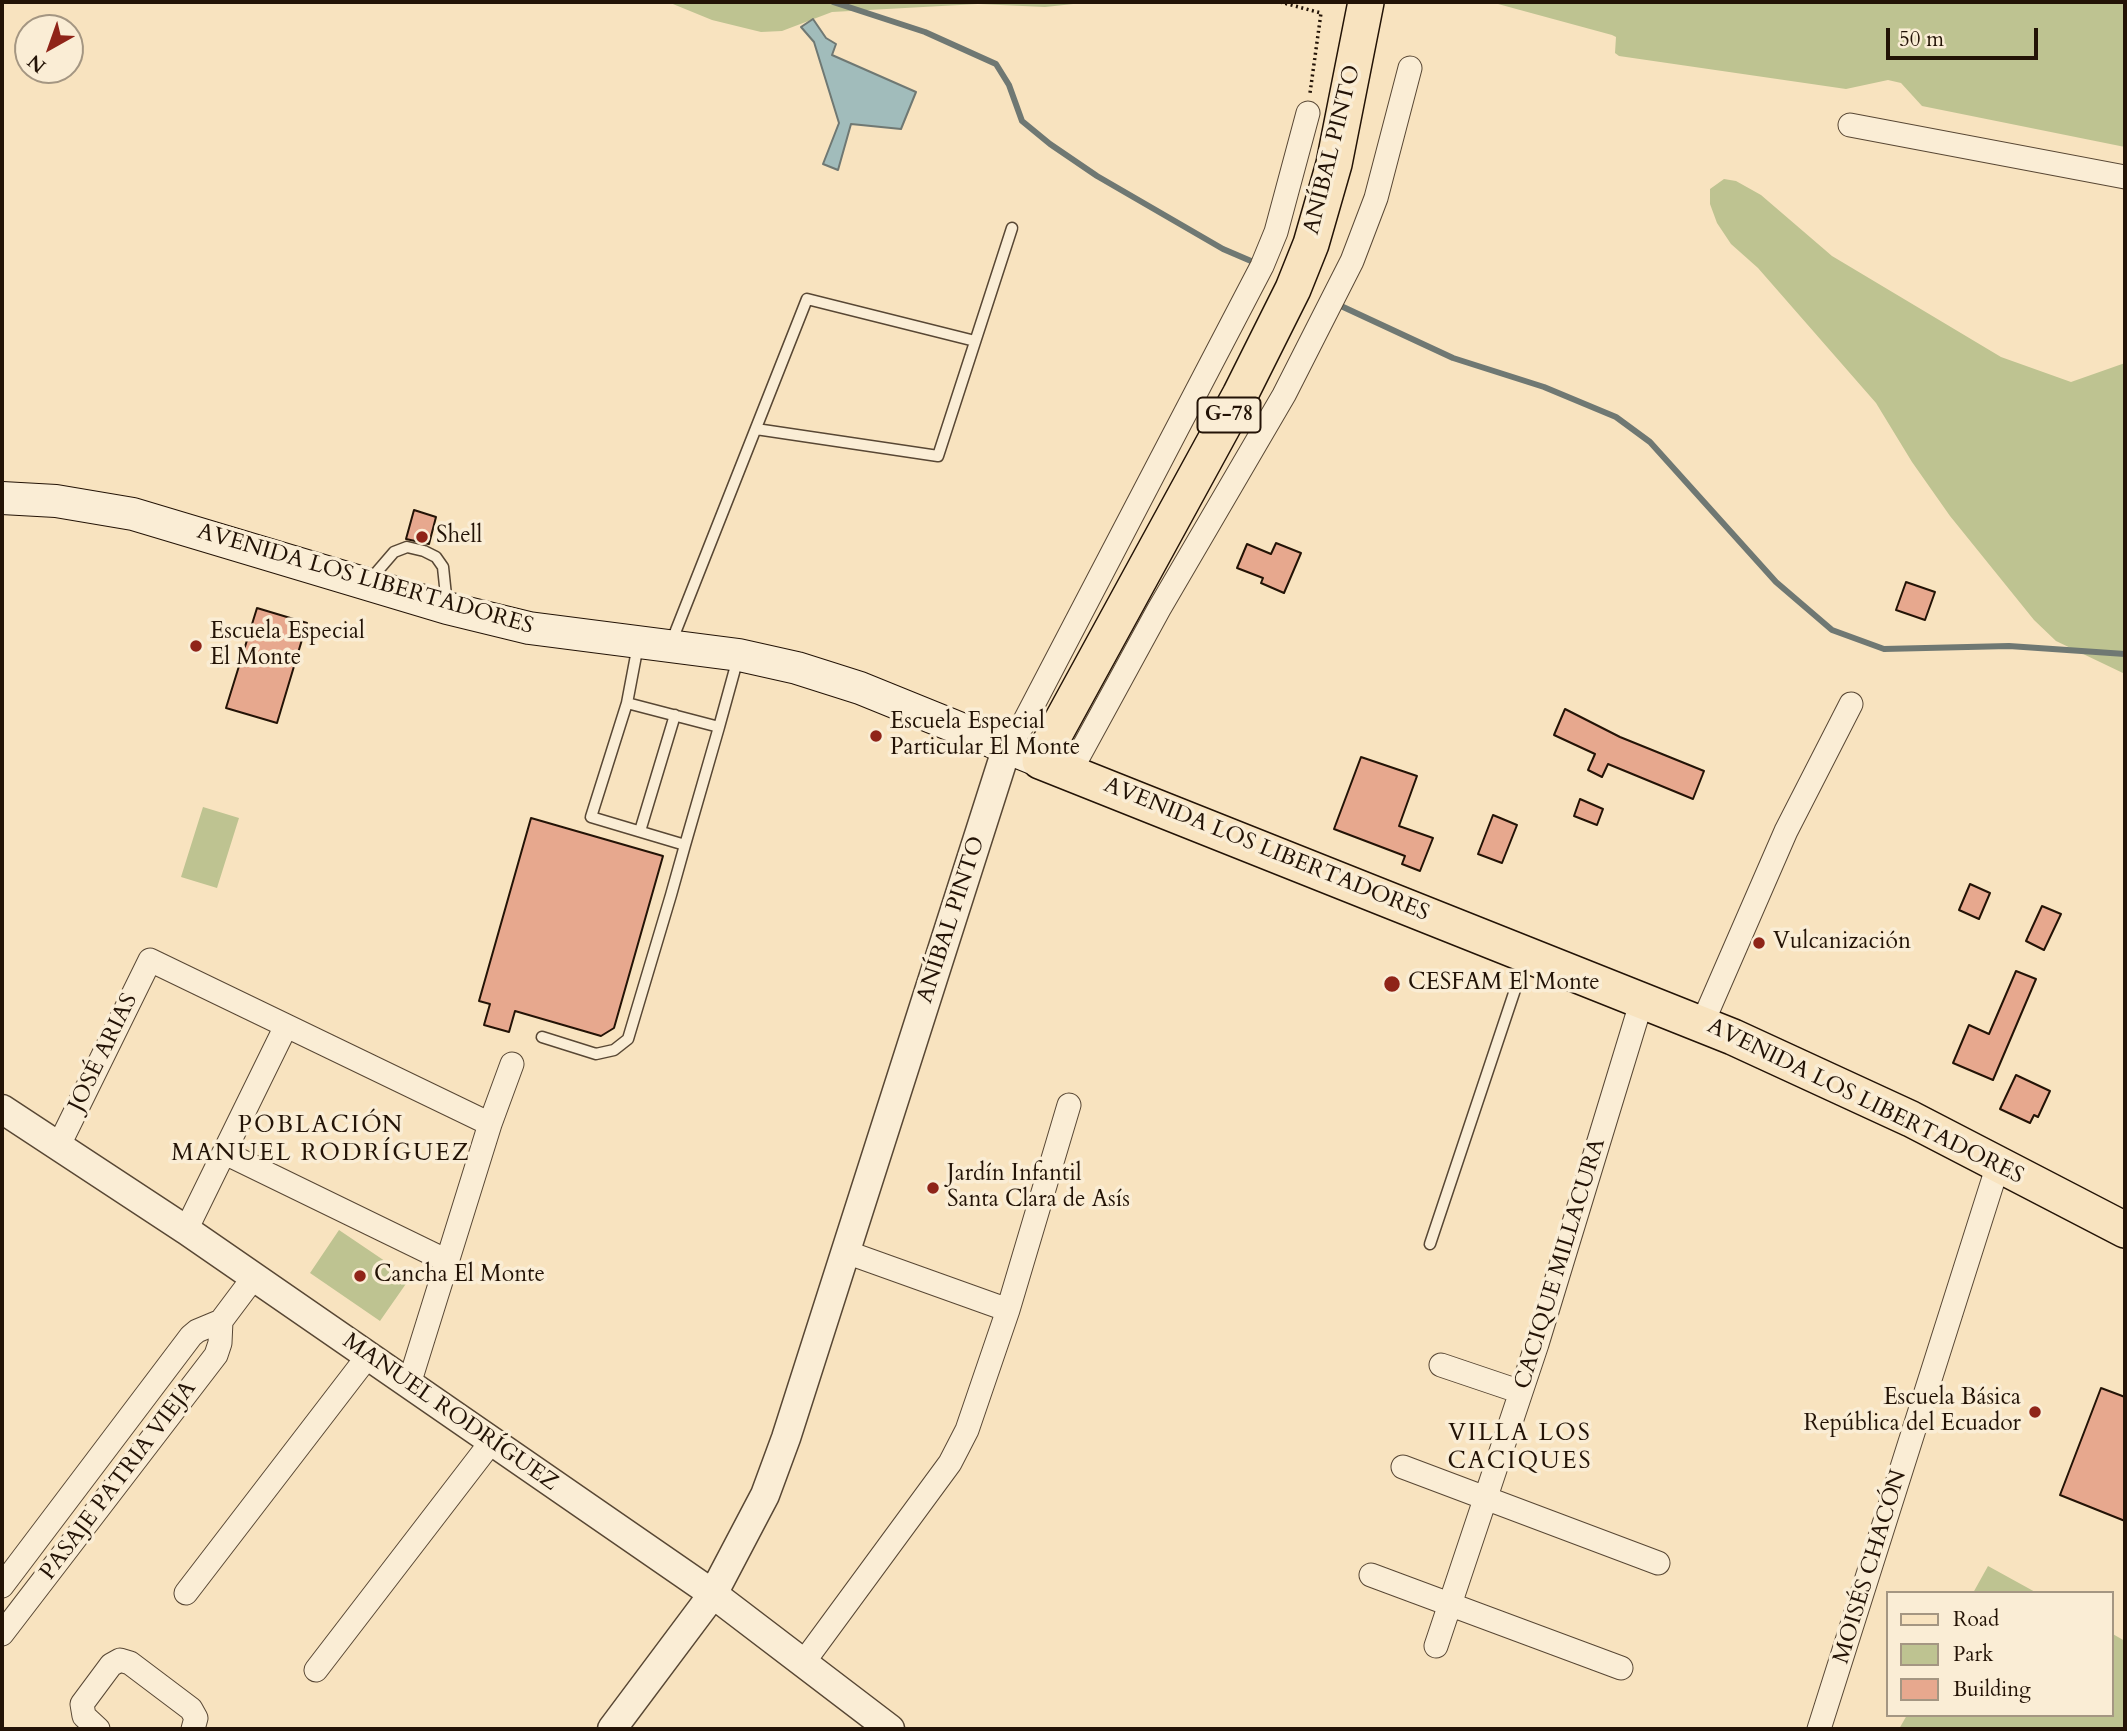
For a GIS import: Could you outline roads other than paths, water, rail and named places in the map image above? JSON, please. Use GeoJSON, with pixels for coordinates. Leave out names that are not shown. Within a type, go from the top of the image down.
{"type":"FeatureCollection","features":[{"type":"Feature","properties":{"kind":"main road","name":"ANÍBAL PINTO"},"geometry":{"type":"LineString","coordinates":[[1054,757],[1293,289],[1328,187],[1366,2]]}},
{"type":"Feature","properties":{"kind":"main road","name":"AVENIDA LOS LIBERTADORES"},"geometry":{"type":"LineString","coordinates":[[2,498],[56,501],[133,514],[447,608],[529,628],[739,655],[829,677],[1007,747],[1054,757],[1702,1024],[1833,1082],[2125,1230]]}},
{"type":"Feature","properties":{"kind":"street","name":"ANÍBAL PINTO"},"geometry":{"type":"LineString","coordinates":[[1054,757],[1100,717],[1284,395],[1352,261],[1373,208],[1410,68]]}},
{"type":"Feature","properties":{"kind":"street","name":"ANÍBAL PINTO"},"geometry":{"type":"LineString","coordinates":[[612,1729],[713,1594],[745,1537],[776,1467],[1007,747],[1021,726],[1262,266],[1276,232],[1308,113]]}},
{"type":"Feature","properties":{"kind":"street"},"geometry":{"type":"LineString","coordinates":[[1850,125],[2125,177]]}},
{"type":"Feature","properties":{"kind":"street"},"geometry":{"type":"LineString","coordinates":[[1702,1024],[1786,831],[1851,704]]}},
{"type":"Feature","properties":{"kind":"street"},"geometry":{"type":"LineString","coordinates":[[1054,757],[1100,717]]}},
{"type":"Feature","properties":{"kind":"street","name":"JOSÉ ARIAS"},"geometry":{"type":"LineString","coordinates":[[59,1145],[150,960],[286,1026]]}},
{"type":"Feature","properties":{"kind":"street","name":"CACIQUE MILLACURA"},"geometry":{"type":"LineString","coordinates":[[1436,1646],[1521,1392],[1642,1000]]}},
{"type":"Feature","properties":{"kind":"street"},"geometry":{"type":"LineString","coordinates":[[186,1230],[286,1026],[490,1124]]}},
{"type":"Feature","properties":{"kind":"street"},"geometry":{"type":"LineString","coordinates":[[409,1384],[490,1124],[512,1064]]}},
{"type":"Feature","properties":{"kind":"street"},"geometry":{"type":"LineString","coordinates":[[803,1663],[950,1463],[967,1430],[1008,1310],[1069,1105]]}},
{"type":"Feature","properties":{"kind":"street","name":"MANUEL RODRÍGUEZ"},"geometry":{"type":"LineString","coordinates":[[2,1109],[254,1276],[713,1594],[890,1729]]}},
{"type":"Feature","properties":{"kind":"street"},"geometry":{"type":"LineString","coordinates":[[225,1153],[447,1261]]}},
{"type":"Feature","properties":{"kind":"street","name":"MOISÉS CHACÓN"},"geometry":{"type":"LineString","coordinates":[[1819,1729],[1998,1165]]}},
{"type":"Feature","properties":{"kind":"street"},"geometry":{"type":"LineString","coordinates":[[846,1252],[1008,1310]]}},
{"type":"Feature","properties":{"kind":"street","name":"PASAJE PATRIA VIEJA"},"geometry":{"type":"LineString","coordinates":[[2,1586],[191,1336],[221,1321],[254,1276]]}},
{"type":"Feature","properties":{"kind":"street","name":"PASAJE PATRIA VIEJA"},"geometry":{"type":"LineString","coordinates":[[2,1634],[216,1355],[220,1343],[221,1321]]}},
{"type":"Feature","properties":{"kind":"street"},"geometry":{"type":"LineString","coordinates":[[186,1593],[368,1356]]}},
{"type":"Feature","properties":{"kind":"street"},"geometry":{"type":"LineString","coordinates":[[1441,1365],[1521,1392]]}},
{"type":"Feature","properties":{"kind":"street"},"geometry":{"type":"LineString","coordinates":[[316,1670],[492,1441]]}},
{"type":"Feature","properties":{"kind":"street"},"geometry":{"type":"LineString","coordinates":[[1403,1467],[1658,1563]]}},
{"type":"Feature","properties":{"kind":"street"},"geometry":{"type":"LineString","coordinates":[[1371,1575],[1621,1668]]}},
{"type":"Feature","properties":{"kind":"street"},"geometry":{"type":"LineString","coordinates":[[99,1729],[83,1716],[82,1704],[111,1665],[120,1660],[130,1663],[191,1709],[196,1718],[193,1729]]}},
{"type":"Feature","properties":{"kind":"lane"},"geometry":{"type":"LineString","coordinates":[[756,429],[937,456],[1012,228]]}},
{"type":"Feature","properties":{"kind":"lane"},"geometry":{"type":"LineString","coordinates":[[670,646],[807,299],[975,341]]}},
{"type":"Feature","properties":{"kind":"lane"},"geometry":{"type":"LineString","coordinates":[[366,583],[394,552],[411,547],[424,551],[436,557],[443,567],[447,608]]}},
{"type":"Feature","properties":{"kind":"lane"},"geometry":{"type":"LineString","coordinates":[[639,642],[627,703],[591,817],[685,845]]}},
{"type":"Feature","properties":{"kind":"lane"},"geometry":{"type":"LineString","coordinates":[[542,1037],[596,1054],[614,1049],[628,1039],[739,655]]}},
{"type":"Feature","properties":{"kind":"lane"},"geometry":{"type":"LineString","coordinates":[[627,703],[719,727]]}},
{"type":"Feature","properties":{"kind":"lane"},"geometry":{"type":"LineString","coordinates":[[640,831],[675,715]]}},
{"type":"Feature","properties":{"kind":"lane"},"geometry":{"type":"LineString","coordinates":[[1430,1244],[1527,954]]}},
{"type":"Feature","properties":{"kind":"water"},"geometry":{"type":"Polygon","coordinates":[[[813,19],[826,38],[836,44],[832,55],[916,92],[901,129],[851,124],[838,170],[823,164],[839,123],[814,42],[801,27],[813,19]]]}},
{"type":"Feature","properties":{"kind":"waterway"},"geometry":{"type":"LineString","coordinates":[[833,2],[925,32],[996,64],[1009,85],[1022,121],[1050,144],[1097,176],[1223,249],[1251,261]]}},
{"type":"Feature","properties":{"kind":"waterway"},"geometry":{"type":"LineString","coordinates":[[1341,306],[1453,358],[1544,387],[1616,417],[1650,442],[1776,582],[1832,630],[1884,649],[2009,646],[2125,654]]}},
{"type":"Feature","properties":{"kind":"place","name":"Shell"},"geometry":{"type":"Point","coordinates":[422,537]}},
{"type":"Feature","properties":{"kind":"place","name":"Escuela Especial El Monte"},"geometry":{"type":"Point","coordinates":[196,646]}},
{"type":"Feature","properties":{"kind":"place","name":"Escuela Especial Particular El Monte"},"geometry":{"type":"Point","coordinates":[876,736]}},
{"type":"Feature","properties":{"kind":"place","name":"Vulcanización"},"geometry":{"type":"Point","coordinates":[1759,943]}},
{"type":"Feature","properties":{"kind":"place","name":"CESFAM El Monte"},"geometry":{"type":"Point","coordinates":[1392,984]}},
{"type":"Feature","properties":{"kind":"place","name":"Jardín Infantil Santa Clara de Asís"},"geometry":{"type":"Point","coordinates":[933,1188]}},
{"type":"Feature","properties":{"kind":"place","name":"Cancha El Monte"},"geometry":{"type":"Point","coordinates":[360,1276]}},
{"type":"Feature","properties":{"kind":"place","name":"Escuela Básica República del Ecuador"},"geometry":{"type":"Point","coordinates":[2035,1412]}},
{"type":"Feature","properties":{"kind":"district","name":"POBLACIÓN MANUEL RODRÍGUEZ"},"geometry":{"type":"Point","coordinates":[321,1140]}},
{"type":"Feature","properties":{"kind":"district","name":"VILLA LOS CACIQUES"},"geometry":{"type":"Point","coordinates":[1520,1448]}}]}
